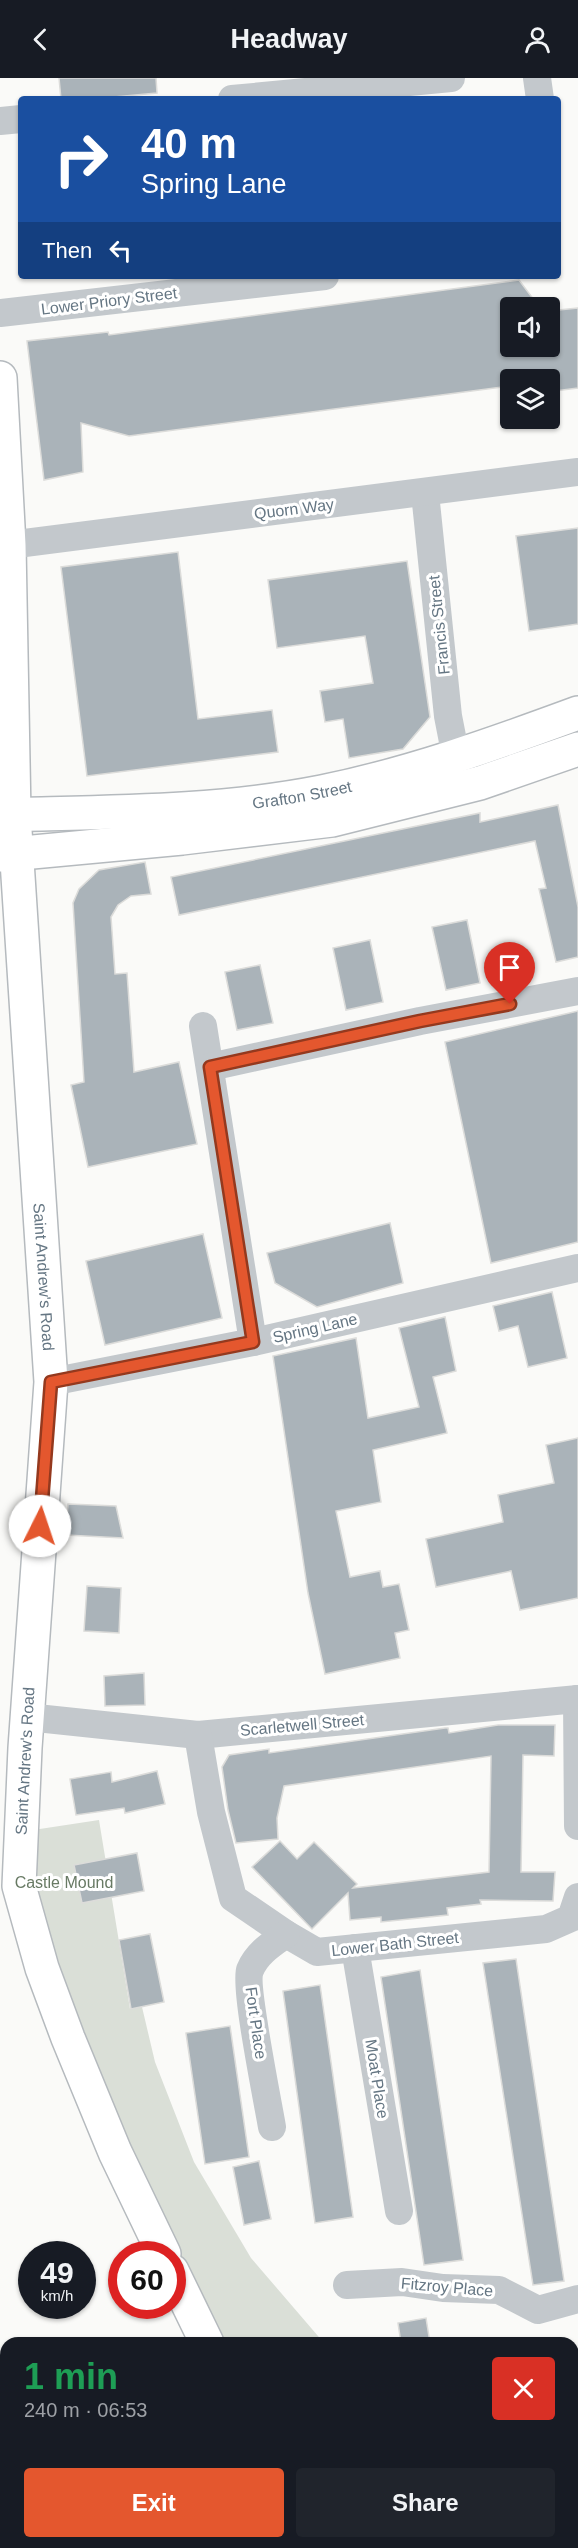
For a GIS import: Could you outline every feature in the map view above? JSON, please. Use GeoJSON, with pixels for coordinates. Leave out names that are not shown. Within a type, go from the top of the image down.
{"type":"FeatureCollection","features":[{"type":"Feature","properties":{"kind":"main road","name":"Saint Andrew's Road"},"geometry":{"type":"LineString","coordinates":[[0,378],[9,544],[7,815],[51,1382],[27,1718],[19,1886],[42,1968],[68,2038],[115,2152],[158,2241]]}},
{"type":"Feature","properties":{"kind":"main road","name":"Grafton Street"},"geometry":{"type":"LineString","coordinates":[[7,815],[80,815],[261,801],[322,791],[456,757],[578,713]]}},
{"type":"Feature","properties":{"kind":"main road","name":"Grafton Street"},"geometry":{"type":"LineString","coordinates":[[9,854],[182,838],[332,820],[480,783],[578,748]]}},
{"type":"Feature","properties":{"kind":"main road"},"geometry":{"type":"LineString","coordinates":[[186,2300],[204,2337]]}},
{"type":"Feature","properties":{"kind":"street"},"geometry":{"type":"LineString","coordinates":[[263,96],[452,78]]}},
{"type":"Feature","properties":{"kind":"street"},"geometry":{"type":"LineString","coordinates":[[537,78],[540,96]]}},
{"type":"Feature","properties":{"kind":"street"},"geometry":{"type":"LineString","coordinates":[[0,121],[18,119]]}},
{"type":"Feature","properties":{"kind":"street","name":"Lower Priory Street"},"geometry":{"type":"LineString","coordinates":[[0,313],[299,279]]}},
{"type":"Feature","properties":{"kind":"street","name":"Quorn Way"},"geometry":{"type":"LineString","coordinates":[[9,544],[578,472]]}},
{"type":"Feature","properties":{"kind":"street","name":"Francis Street"},"geometry":{"type":"LineString","coordinates":[[425,493],[448,716],[456,757]]}},
{"type":"Feature","properties":{"kind":"street"},"geometry":{"type":"LineString","coordinates":[[210,1067],[420,1021],[578,991]]}},
{"type":"Feature","properties":{"kind":"street"},"geometry":{"type":"LineString","coordinates":[[203,1026],[253,1342]]}},
{"type":"Feature","properties":{"kind":"street","name":"Spring Lane"},"geometry":{"type":"LineString","coordinates":[[51,1382],[253,1342],[578,1268]]}},
{"type":"Feature","properties":{"kind":"street"},"geometry":{"type":"LineString","coordinates":[[578,1699],[578,1826]]}},
{"type":"Feature","properties":{"kind":"street","name":"Scarletwell Street"},"geometry":{"type":"LineString","coordinates":[[27,1718],[198,1735],[578,1699]]}},
{"type":"Feature","properties":{"kind":"street","name":"Lower Bath Street"},"geometry":{"type":"LineString","coordinates":[[198,1735],[211,1812],[233,1898],[286,1934],[318,1952],[546,1929],[575,1911]]}},
{"type":"Feature","properties":{"kind":"street","name":"Fort Place"},"geometry":{"type":"LineString","coordinates":[[272,2127],[251,1998],[249,1971],[263,1950],[286,1934]]}},
{"type":"Feature","properties":{"kind":"street","name":"Moat Place"},"geometry":{"type":"LineString","coordinates":[[355,1948],[399,2211]]}},
{"type":"Feature","properties":{"kind":"street","name":"Fitzroy Place"},"geometry":{"type":"LineString","coordinates":[[347,2285],[402,2282],[443,2288],[499,2290],[538,2310],[578,2299]]}},
{"type":"Feature","properties":{"kind":"green space","name":"Castle Mound"},"geometry":{"type":"Polygon","coordinates":[[[99,1820],[130,2009],[142,2007],[155,2062],[194,2162],[251,2258],[319,2337],[204,2337],[186,2297],[186,2241],[161,2241],[68,2038],[20,1832],[99,1820]]]}},
{"type":"Feature","properties":{"kind":"building"},"geometry":{"type":"Polygon","coordinates":[[[59,78],[156,78],[157,93],[124,96],[61,96],[59,78]]]}},
{"type":"Feature","properties":{"kind":"building"},"geometry":{"type":"Polygon","coordinates":[[[519,280],[532,297],[500,297],[500,357],[560,357],[560,310],[578,308],[578,388],[560,390],[560,369],[500,369],[500,387],[129,436],[81,423],[83,472],[44,480],[27,341],[108,332],[109,335],[519,280]]]}},
{"type":"Feature","properties":{"kind":"building"},"geometry":{"type":"Polygon","coordinates":[[[578,528],[578,624],[529,631],[516,536],[578,528]]]}},
{"type":"Feature","properties":{"kind":"building"},"geometry":{"type":"Polygon","coordinates":[[[178,552],[198,719],[272,710],[278,752],[87,776],[61,567],[178,552]]]}},
{"type":"Feature","properties":{"kind":"building"},"geometry":{"type":"Polygon","coordinates":[[[407,561],[430,717],[403,749],[349,758],[343,719],[325,722],[320,691],[373,683],[365,636],[277,648],[268,580],[407,561]]]}},
{"type":"Feature","properties":{"kind":"building"},"geometry":{"type":"Polygon","coordinates":[[[558,805],[578,907],[578,957],[556,962],[539,889],[546,888],[535,841],[179,915],[171,877],[480,813],[480,822],[558,805]]]}},
{"type":"Feature","properties":{"kind":"building"},"geometry":{"type":"Polygon","coordinates":[[[145,862],[151,894],[131,896],[118,905],[111,917],[115,974],[127,973],[134,1072],[179,1062],[197,1144],[88,1167],[71,1085],[84,1082],[73,903],[79,889],[99,870],[145,862]]]}},
{"type":"Feature","properties":{"kind":"building"},"geometry":{"type":"Polygon","coordinates":[[[467,920],[480,983],[446,990],[432,927],[467,920]]]}},
{"type":"Feature","properties":{"kind":"building"},"geometry":{"type":"Polygon","coordinates":[[[370,940],[383,1002],[346,1010],[333,948],[370,940]]]}},
{"type":"Feature","properties":{"kind":"building"},"geometry":{"type":"Polygon","coordinates":[[[260,965],[273,1023],[237,1030],[225,972],[260,965]]]}},
{"type":"Feature","properties":{"kind":"building"},"geometry":{"type":"Polygon","coordinates":[[[578,1011],[578,1242],[491,1263],[445,1042],[578,1011]]]}},
{"type":"Feature","properties":{"kind":"building"},"geometry":{"type":"Polygon","coordinates":[[[390,1223],[403,1283],[317,1307],[275,1283],[267,1253],[390,1223]]]}},
{"type":"Feature","properties":{"kind":"building"},"geometry":{"type":"Polygon","coordinates":[[[203,1234],[222,1318],[105,1345],[86,1261],[203,1234]]]}},
{"type":"Feature","properties":{"kind":"building"},"geometry":{"type":"Polygon","coordinates":[[[552,1292],[567,1358],[528,1367],[518,1326],[499,1331],[493,1306],[552,1292]]]}},
{"type":"Feature","properties":{"kind":"building"},"geometry":{"type":"Polygon","coordinates":[[[445,1317],[456,1371],[433,1377],[447,1433],[373,1450],[381,1502],[336,1511],[350,1577],[380,1571],[383,1587],[399,1584],[409,1630],[395,1633],[400,1658],[325,1674],[308,1593],[273,1356],[356,1338],[368,1418],[419,1407],[399,1328],[445,1317]]]}},
{"type":"Feature","properties":{"kind":"building"},"geometry":{"type":"Polygon","coordinates":[[[578,1438],[578,1598],[520,1610],[511,1571],[436,1587],[426,1539],[503,1522],[498,1495],[554,1483],[546,1445],[578,1438]]]}},
{"type":"Feature","properties":{"kind":"building"},"geometry":{"type":"Polygon","coordinates":[[[68,1504],[116,1506],[123,1538],[66,1535],[68,1504]]]}},
{"type":"Feature","properties":{"kind":"building"},"geometry":{"type":"Polygon","coordinates":[[[87,1586],[121,1588],[119,1633],[84,1631],[87,1586]]]}},
{"type":"Feature","properties":{"kind":"building"},"geometry":{"type":"Polygon","coordinates":[[[144,1673],[145,1705],[105,1706],[104,1676],[144,1673]]]}},
{"type":"Feature","properties":{"kind":"building"},"geometry":{"type":"Polygon","coordinates":[[[498,1725],[555,1725],[554,1756],[523,1755],[521,1872],[555,1872],[553,1901],[480,1900],[481,1904],[447,1908],[448,1915],[381,1922],[381,1917],[350,1920],[348,1893],[312,1929],[252,1867],[280,1841],[297,1859],[314,1842],[357,1884],[353,1888],[489,1872],[491,1756],[284,1786],[277,1818],[278,1839],[236,1843],[228,1810],[222,1767],[229,1755],[269,1749],[269,1753],[445,1728],[448,1728],[449,1733],[498,1725]]]}},
{"type":"Feature","properties":{"kind":"building"},"geometry":{"type":"Polygon","coordinates":[[[157,1771],[165,1804],[125,1813],[124,1808],[76,1815],[70,1779],[111,1772],[112,1782],[157,1771]]]}},
{"type":"Feature","properties":{"kind":"building"},"geometry":{"type":"Polygon","coordinates":[[[137,1853],[144,1891],[82,1903],[74,1865],[137,1853]]]}},
{"type":"Feature","properties":{"kind":"building"},"geometry":{"type":"Polygon","coordinates":[[[150,1934],[164,2002],[131,2009],[119,1940],[150,1934]]]}},
{"type":"Feature","properties":{"kind":"building"},"geometry":{"type":"Polygon","coordinates":[[[516,1959],[564,2281],[533,2285],[483,1963],[516,1959]]]}},
{"type":"Feature","properties":{"kind":"building"},"geometry":{"type":"Polygon","coordinates":[[[420,1970],[463,2260],[424,2265],[381,1977],[420,1970]]]}},
{"type":"Feature","properties":{"kind":"building"},"geometry":{"type":"Polygon","coordinates":[[[320,1985],[353,2217],[315,2223],[283,1991],[320,1985]]]}},
{"type":"Feature","properties":{"kind":"building"},"geometry":{"type":"Polygon","coordinates":[[[230,2026],[249,2157],[205,2164],[186,2033],[230,2026]]]}},
{"type":"Feature","properties":{"kind":"building"},"geometry":{"type":"Polygon","coordinates":[[[259,2161],[271,2219],[244,2225],[233,2167],[259,2161]]]}},
{"type":"Feature","properties":{"kind":"building"},"geometry":{"type":"Polygon","coordinates":[[[426,2318],[429,2337],[400,2337],[398,2323],[426,2318]]]}},
{"type":"Feature","properties":{"kind":"route"},"geometry":{"type":"LineString","coordinates":[[40,1526],[51,1382],[253,1342],[210,1067],[420,1021],[510,1004]]}}]}
